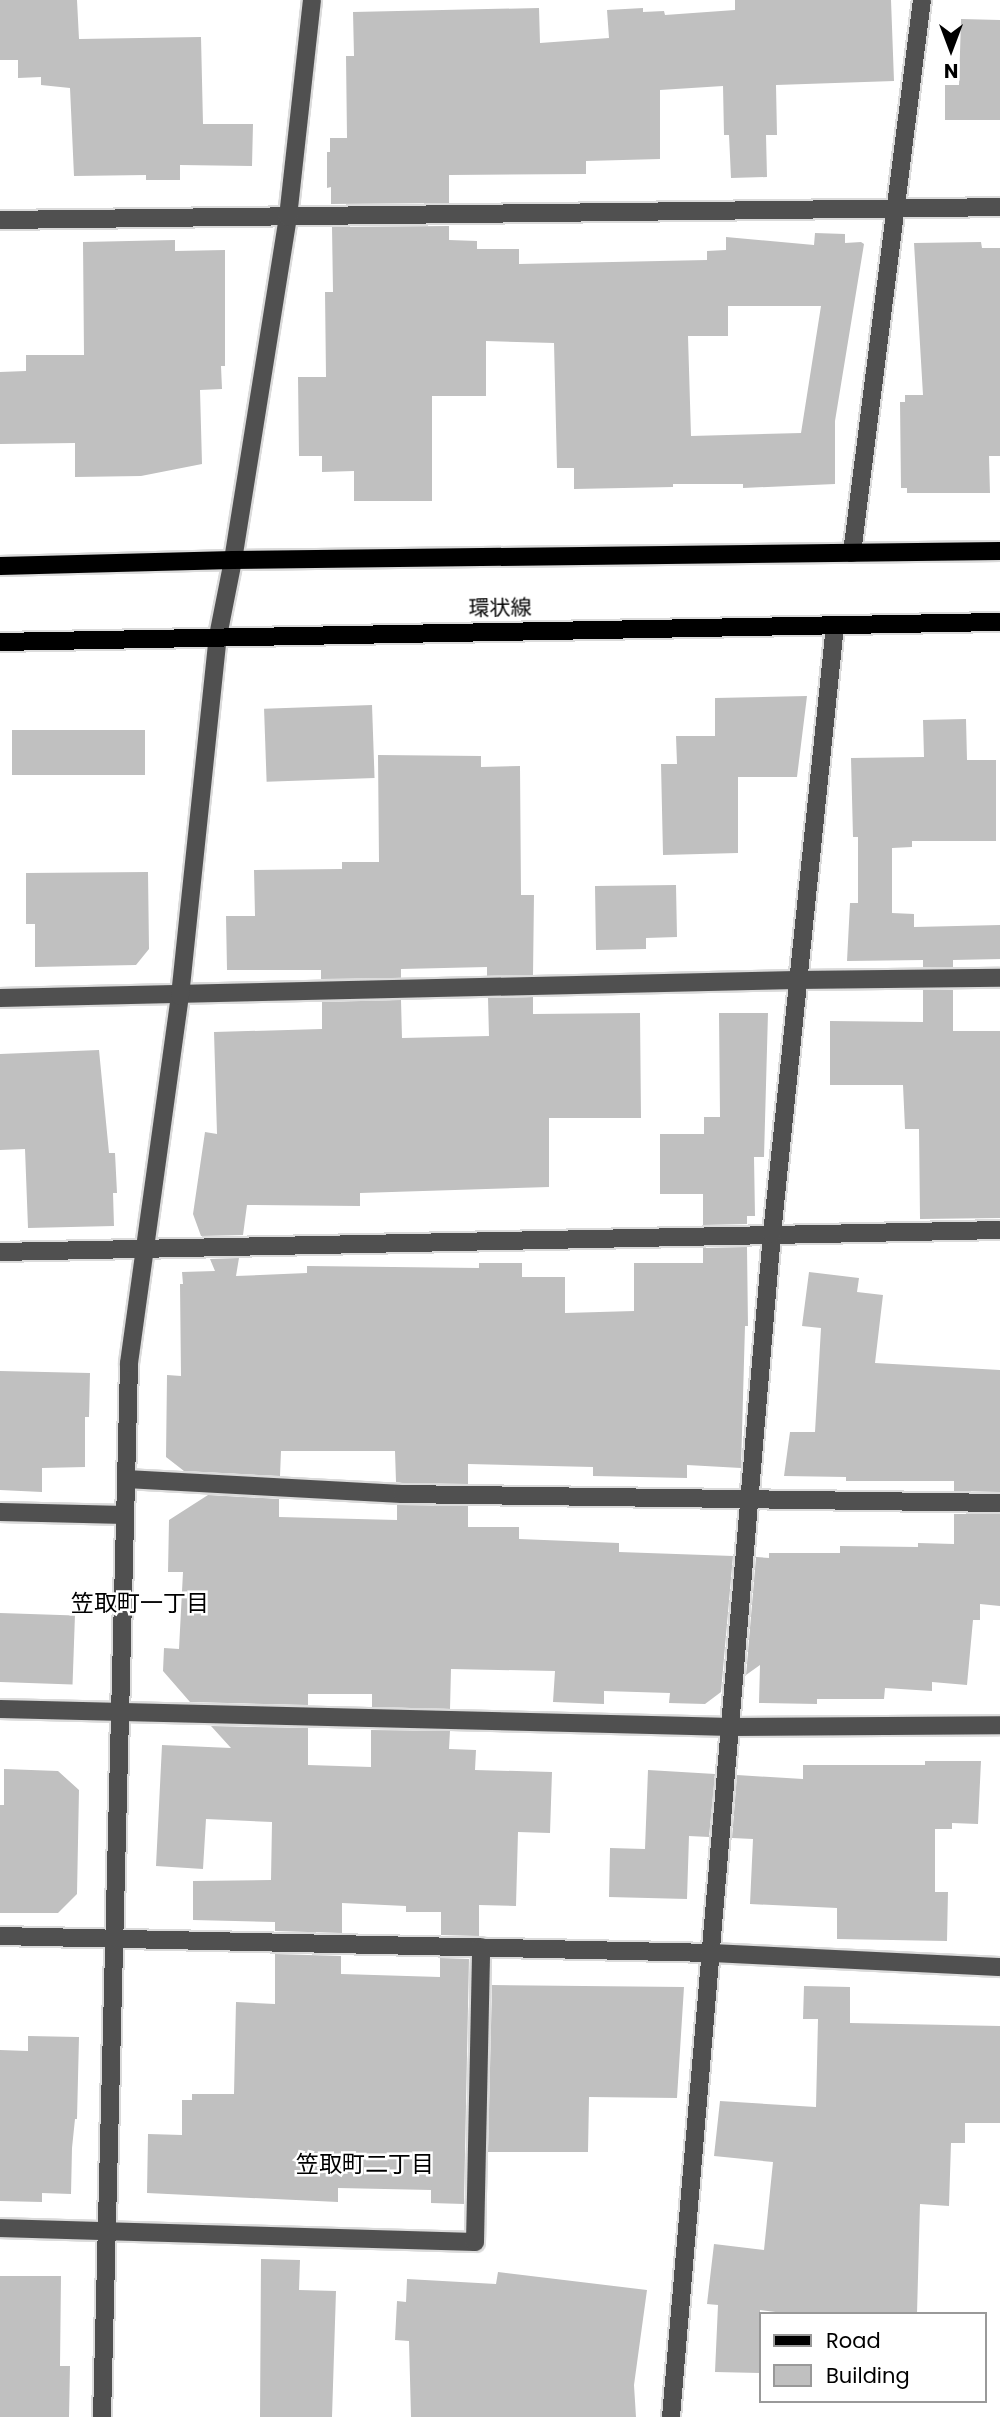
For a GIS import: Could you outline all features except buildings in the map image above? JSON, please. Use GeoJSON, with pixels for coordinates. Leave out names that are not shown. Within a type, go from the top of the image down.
{"type":"FeatureCollection","features":[{"type":"Feature","properties":{"kind":"main road"},"geometry":{"type":"LineString","coordinates":[[0,566],[233,560],[1000,551]]}},
{"type":"Feature","properties":{"kind":"main road","name":"環状線"},"geometry":{"type":"LineString","coordinates":[[0,642],[1000,622]]}},
{"type":"Feature","properties":{"kind":"street"},"geometry":{"type":"LineString","coordinates":[[102,2417],[129,1363],[180,996],[218,636],[233,560],[288,216],[312,0]]}},
{"type":"Feature","properties":{"kind":"street"},"geometry":{"type":"LineString","coordinates":[[852,553],[922,0]]}},
{"type":"Feature","properties":{"kind":"street"},"geometry":{"type":"LineString","coordinates":[[0,220],[1000,207]]}},
{"type":"Feature","properties":{"kind":"street"},"geometry":{"type":"LineString","coordinates":[[671,2417],[772,1234],[796,980],[835,625]]}},
{"type":"Feature","properties":{"kind":"street"},"geometry":{"type":"LineString","coordinates":[[0,998],[1000,978]]}},
{"type":"Feature","properties":{"kind":"street"},"geometry":{"type":"LineString","coordinates":[[0,1252],[144,1251],[1000,1230]]}},
{"type":"Feature","properties":{"kind":"street"},"geometry":{"type":"LineString","coordinates":[[126,1479],[402,1494],[1000,1503]]}},
{"type":"Feature","properties":{"kind":"street"},"geometry":{"type":"LineString","coordinates":[[0,1512],[125,1515]]}},
{"type":"Feature","properties":{"kind":"street"},"geometry":{"type":"LineString","coordinates":[[0,1709],[732,1727],[1000,1725]]}},
{"type":"Feature","properties":{"kind":"street"},"geometry":{"type":"LineString","coordinates":[[0,1936],[712,1953],[1000,1967]]}},
{"type":"Feature","properties":{"kind":"street"},"geometry":{"type":"LineString","coordinates":[[0,2228],[474,2242],[481,1947]]}},
{"type":"Feature","properties":{"kind":"district","name":"笠取町一丁目"},"geometry":{"type":"Point","coordinates":[140,1603]}},
{"type":"Feature","properties":{"kind":"district","name":"笠取町二丁目"},"geometry":{"type":"Point","coordinates":[365,2164]}}]}
